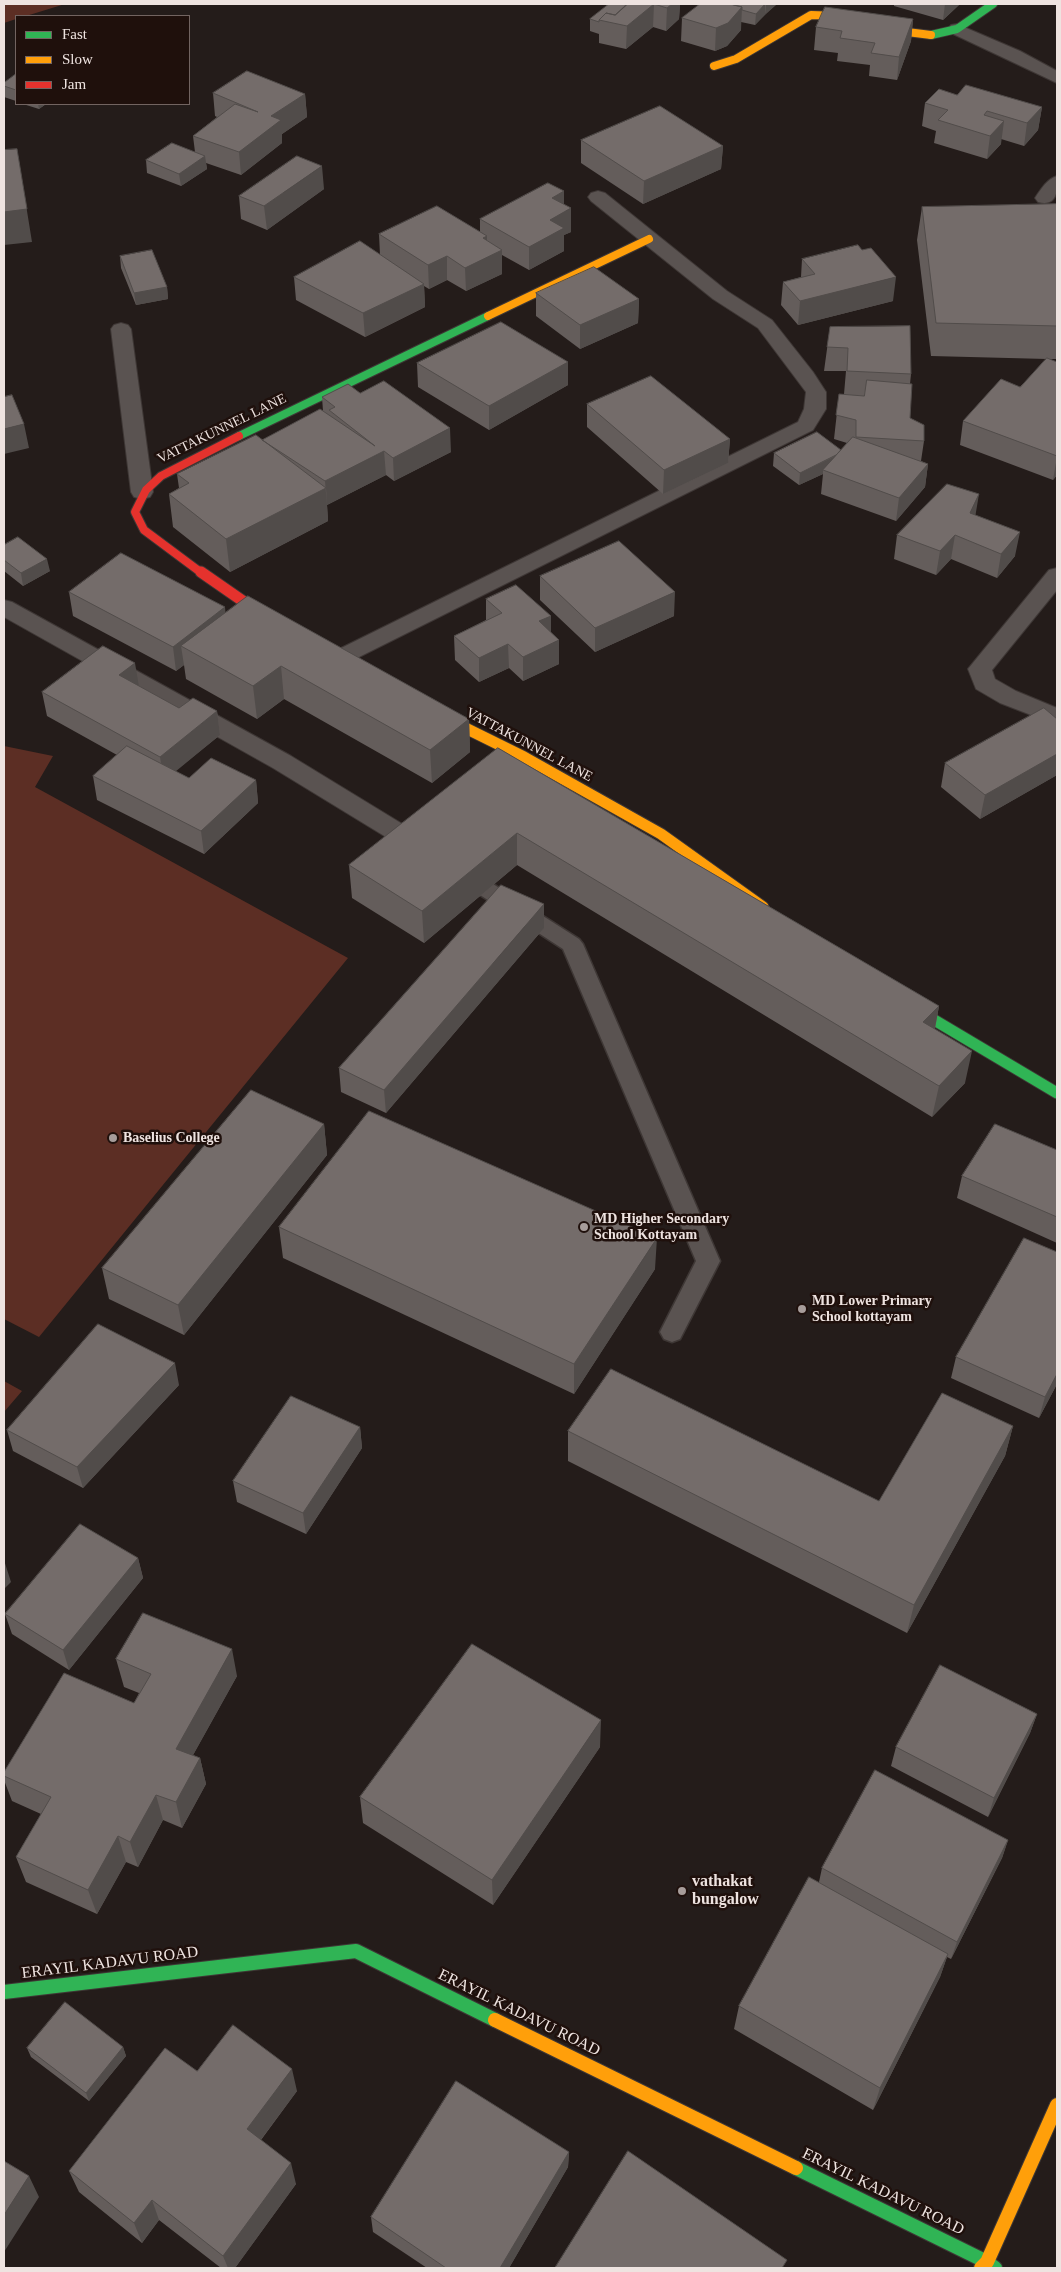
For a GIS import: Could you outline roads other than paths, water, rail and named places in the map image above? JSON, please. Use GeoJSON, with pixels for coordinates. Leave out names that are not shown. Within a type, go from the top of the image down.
{"type":"FeatureCollection","features":[{"type":"Feature","properties":{"kind":"street"},"geometry":{"type":"LineString","coordinates":[[714,66],[736,59],[811,15],[840,16],[899,31],[934,35],[956,29],[992,4]]}},
{"type":"Feature","properties":{"kind":"street"},"geometry":{"type":"LineString","coordinates":[[956,29],[1014,55],[1057,78]]}},
{"type":"Feature","properties":{"kind":"street"},"geometry":{"type":"LineString","coordinates":[[1045,198],[1057,182]]}},
{"type":"Feature","properties":{"kind":"street"},"geometry":{"type":"LineString","coordinates":[[335,663],[806,426],[815,409],[816,392],[766,324],[720,295],[598,197]]}},
{"type":"Feature","properties":{"kind":"street","name":"VATTAKUNNEL LANE"},"geometry":{"type":"LineString","coordinates":[[142,492],[158,477],[176,467],[649,239]]}},
{"type":"Feature","properties":{"kind":"street"},"geometry":{"type":"LineString","coordinates":[[120,329],[142,492],[135,512],[144,530],[283,629]]}},
{"type":"Feature","properties":{"kind":"street"},"geometry":{"type":"LineString","coordinates":[[1057,575],[980,669],[984,683],[1008,697],[1057,717]]}},
{"type":"Feature","properties":{"kind":"street"},"geometry":{"type":"LineString","coordinates":[[4,607],[282,762],[403,836]]}},
{"type":"Feature","properties":{"kind":"street","name":"VATTAKUNNEL LANE"},"geometry":{"type":"LineString","coordinates":[[428,709],[524,757],[660,834],[772,913]]}},
{"type":"Feature","properties":{"kind":"street"},"geometry":{"type":"LineString","coordinates":[[892,995],[1057,1093]]}},
{"type":"Feature","properties":{"kind":"street","name":"ERAYIL KADAVU ROAD"},"geometry":{"type":"LineString","coordinates":[[4,1992],[356,1951],[988,2266]]}},
{"type":"Feature","properties":{"kind":"street"},"geometry":{"type":"LineString","coordinates":[[988,2266],[1057,2105]]}},
{"type":"Feature","properties":{"kind":"lane"},"geometry":{"type":"LineString","coordinates":[[443,862],[572,944],[708,1261],[672,1332]]}},
{"type":"Feature","properties":{"kind":"place","name":"Baselius College"},"geometry":{"type":"Point","coordinates":[113,1138]}},
{"type":"Feature","properties":{"kind":"place","name":"MD Higher Secondary School Kottayam"},"geometry":{"type":"Point","coordinates":[584,1227]}},
{"type":"Feature","properties":{"kind":"place","name":"MD Lower Primary School kottayam"},"geometry":{"type":"Point","coordinates":[802,1309]}},
{"type":"Feature","properties":{"kind":"place","name":"vathakat bungalow"},"geometry":{"type":"Point","coordinates":[682,1891]}}]}
